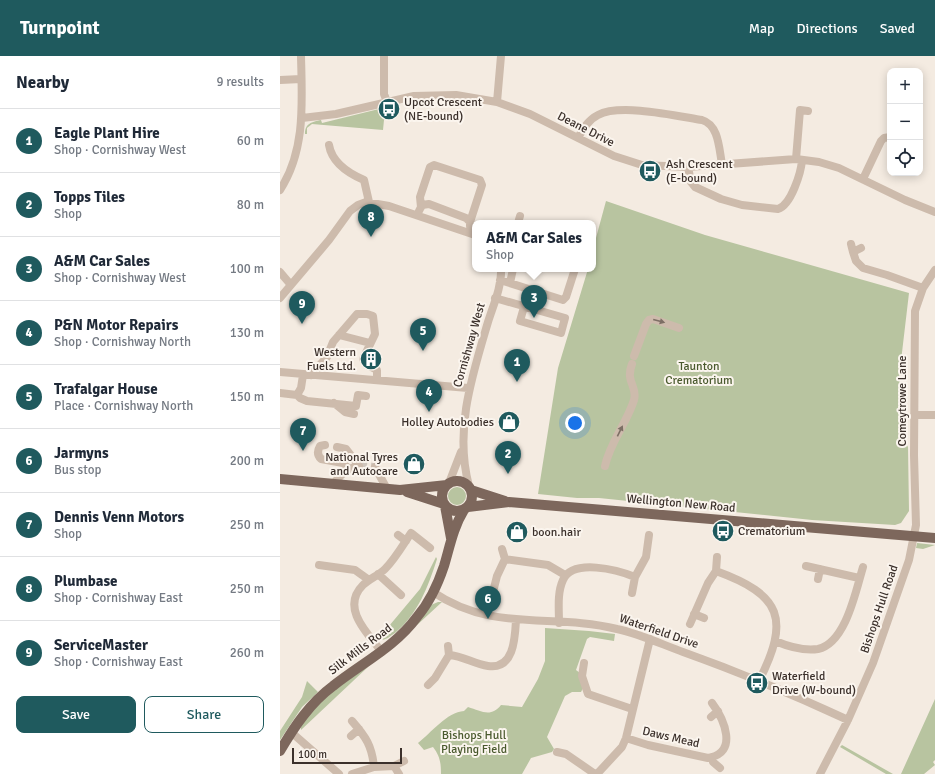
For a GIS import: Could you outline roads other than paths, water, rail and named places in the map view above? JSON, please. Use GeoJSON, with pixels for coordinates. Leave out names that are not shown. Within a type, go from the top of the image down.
{"type":"FeatureCollection","features":[{"type":"Feature","properties":{"kind":"main road"},"geometry":{"type":"LineString","coordinates":[[280,479],[400,490],[427,497],[454,511],[466,508],[472,501],[470,488],[460,481],[400,490]]}},
{"type":"Feature","properties":{"kind":"main road"},"geometry":{"type":"LineString","coordinates":[[444,505],[442,494],[448,484]]}},
{"type":"Feature","properties":{"kind":"main road","name":"Wellington New Road"},"geometry":{"type":"LineString","coordinates":[[470,488],[509,502]]}},
{"type":"Feature","properties":{"kind":"main road","name":"Wellington New Road"},"geometry":{"type":"LineString","coordinates":[[466,508],[509,502],[935,538]]}},
{"type":"Feature","properties":{"kind":"main road","name":"Silk Mills Road"},"geometry":{"type":"LineString","coordinates":[[444,505],[451,538]]}},
{"type":"Feature","properties":{"kind":"main road","name":"Silk Mills Road"},"geometry":{"type":"LineString","coordinates":[[280,751],[291,732],[320,697],[382,652],[414,622],[433,592],[443,569],[451,538],[466,508]]}},
{"type":"Feature","properties":{"kind":"street"},"geometry":{"type":"LineString","coordinates":[[280,190],[294,162],[299,144],[302,118],[301,56]]}},
{"type":"Feature","properties":{"kind":"street"},"geometry":{"type":"LineString","coordinates":[[384,56],[384,94],[387,102]]}},
{"type":"Feature","properties":{"kind":"street"},"geometry":{"type":"LineString","coordinates":[[497,102],[501,56]]}},
{"type":"Feature","properties":{"kind":"street"},"geometry":{"type":"LineString","coordinates":[[280,80],[301,79]]}},
{"type":"Feature","properties":{"kind":"street","name":"Deane Drive"},"geometry":{"type":"LineString","coordinates":[[302,118],[336,114],[414,96],[456,95],[497,102],[530,114],[614,156],[642,165],[688,167],[799,159],[819,162],[840,168],[905,200],[935,212]]}},
{"type":"Feature","properties":{"kind":"street"},"geometry":{"type":"LineString","coordinates":[[688,167],[691,182],[696,187],[721,199],[742,205],[778,208],[783,207],[788,201],[802,169],[799,159],[800,110]]}},
{"type":"Feature","properties":{"kind":"street"},"geometry":{"type":"LineString","coordinates":[[578,138],[591,119],[599,114],[617,111],[648,112],[708,121],[714,128],[722,164]]}},
{"type":"Feature","properties":{"kind":"street"},"geometry":{"type":"LineString","coordinates":[[863,179],[881,141],[887,138]]}},
{"type":"Feature","properties":{"kind":"street"},"geometry":{"type":"LineString","coordinates":[[329,145],[330,150],[338,162],[350,174],[364,180],[369,202]]}},
{"type":"Feature","properties":{"kind":"street"},"geometry":{"type":"LineString","coordinates":[[280,298],[330,240],[350,211],[358,205],[369,202],[389,206],[472,234],[470,222],[482,185],[480,180],[434,165],[430,167],[420,197],[420,207],[417,215]]}},
{"type":"Feature","properties":{"kind":"street"},"geometry":{"type":"LineString","coordinates":[[420,207],[424,204],[429,204],[466,218],[470,222]]}},
{"type":"Feature","properties":{"kind":"street"},"geometry":{"type":"LineString","coordinates":[[855,248],[856,261],[863,268],[923,288]]}},
{"type":"Feature","properties":{"kind":"street","name":"Comeytrowe Lane"},"geometry":{"type":"LineString","coordinates":[[914,536],[916,525],[915,311],[923,288],[935,270]]}},
{"type":"Feature","properties":{"kind":"street"},"geometry":{"type":"LineString","coordinates":[[280,272],[291,286]]}},
{"type":"Feature","properties":{"kind":"street","name":"Cornishway West"},"geometry":{"type":"LineString","coordinates":[[470,488],[462,452],[468,388],[495,298],[501,272]]}},
{"type":"Feature","properties":{"kind":"street"},"geometry":{"type":"LineString","coordinates":[[510,283],[512,272]]}},
{"type":"Feature","properties":{"kind":"street"},"geometry":{"type":"LineString","coordinates":[[500,280],[563,300],[566,297],[574,272]]}},
{"type":"Feature","properties":{"kind":"street"},"geometry":{"type":"LineString","coordinates":[[495,298],[565,318],[561,333],[520,321],[524,307]]}},
{"type":"Feature","properties":{"kind":"street"},"geometry":{"type":"LineString","coordinates":[[297,395],[307,375],[327,357],[333,342],[357,314],[367,314],[373,316],[375,323],[375,334],[363,359],[367,365],[377,370],[376,380]]}},
{"type":"Feature","properties":{"kind":"street"},"geometry":{"type":"LineString","coordinates":[[634,356],[646,324],[649,320],[653,319],[679,328]]}},
{"type":"Feature","properties":{"kind":"street"},"geometry":{"type":"LineString","coordinates":[[339,335],[370,343]]}},
{"type":"Feature","properties":{"kind":"street"},"geometry":{"type":"LineString","coordinates":[[605,466],[608,451],[620,432],[635,395],[628,374],[632,364]]}},
{"type":"Feature","properties":{"kind":"street"},"geometry":{"type":"LineString","coordinates":[[280,372],[468,388]]}},
{"type":"Feature","properties":{"kind":"street"},"geometry":{"type":"LineString","coordinates":[[280,393],[297,395],[307,401],[356,406],[358,395],[366,396]]}},
{"type":"Feature","properties":{"kind":"street"},"geometry":{"type":"LineString","coordinates":[[334,403],[345,412],[354,414]]}},
{"type":"Feature","properties":{"kind":"street"},"geometry":{"type":"LineString","coordinates":[[915,415],[935,415]]}},
{"type":"Feature","properties":{"kind":"street"},"geometry":{"type":"LineString","coordinates":[[325,445],[320,446],[318,450],[317,454],[321,459],[343,463],[349,469]]}},
{"type":"Feature","properties":{"kind":"street"},"geometry":{"type":"LineString","coordinates":[[333,484],[349,469],[359,466],[346,449],[337,447]]}},
{"type":"Feature","properties":{"kind":"street","name":"Cornishway West"},"geometry":{"type":"LineString","coordinates":[[448,484],[462,452]]}},
{"type":"Feature","properties":{"kind":"street"},"geometry":{"type":"LineString","coordinates":[[375,467],[387,489]]}},
{"type":"Feature","properties":{"kind":"street"},"geometry":{"type":"LineString","coordinates":[[398,535],[408,537],[430,548]]}},
{"type":"Feature","properties":{"kind":"street"},"geometry":{"type":"LineString","coordinates":[[632,593],[635,577],[643,565],[648,552],[649,535]]}},
{"type":"Feature","properties":{"kind":"street","name":"Bishops Hull Road"},"geometry":{"type":"LineString","coordinates":[[821,774],[848,720],[880,647],[909,560],[914,536]]}},
{"type":"Feature","properties":{"kind":"street"},"geometry":{"type":"LineString","coordinates":[[382,652],[367,634],[355,614],[355,598],[359,590],[368,580],[378,574],[391,562],[408,537]]}},
{"type":"Feature","properties":{"kind":"street"},"geometry":{"type":"LineString","coordinates":[[492,596],[499,570],[505,559],[502,549]]}},
{"type":"Feature","properties":{"kind":"street"},"geometry":{"type":"LineString","coordinates":[[639,552],[648,552]]}},
{"type":"Feature","properties":{"kind":"street"},"geometry":{"type":"LineString","coordinates":[[690,624],[708,583],[716,571],[717,557]]}},
{"type":"Feature","properties":{"kind":"street"},"geometry":{"type":"LineString","coordinates":[[505,559],[548,565],[565,575]]}},
{"type":"Feature","properties":{"kind":"street"},"geometry":{"type":"LineString","coordinates":[[806,566],[859,578]]}},
{"type":"Feature","properties":{"kind":"street"},"geometry":{"type":"LineString","coordinates":[[559,623],[559,599],[565,575],[578,567],[625,573],[635,577]]}},
{"type":"Feature","properties":{"kind":"street"},"geometry":{"type":"LineString","coordinates":[[775,641],[809,649],[818,649],[836,637],[847,617],[863,567]]}},
{"type":"Feature","properties":{"kind":"street"},"geometry":{"type":"LineString","coordinates":[[324,568],[355,570],[368,580]]}},
{"type":"Feature","properties":{"kind":"street"},"geometry":{"type":"LineString","coordinates":[[818,579],[820,569]]}},
{"type":"Feature","properties":{"kind":"street"},"geometry":{"type":"LineString","coordinates":[[716,571],[740,580],[761,593],[770,605],[775,618],[777,634],[759,681]]}},
{"type":"Feature","properties":{"kind":"street"},"geometry":{"type":"LineString","coordinates":[[378,574],[398,590]]}},
{"type":"Feature","properties":{"kind":"street","name":"Waterfield Drive"},"geometry":{"type":"LineString","coordinates":[[433,592],[465,610],[481,615],[516,620],[604,626],[650,639],[759,681],[848,720]]}},
{"type":"Feature","properties":{"kind":"street"},"geometry":{"type":"LineString","coordinates":[[694,614],[704,618]]}},
{"type":"Feature","properties":{"kind":"street"},"geometry":{"type":"LineString","coordinates":[[449,656],[464,657],[488,666],[497,666],[504,662],[513,649],[516,620]]}},
{"type":"Feature","properties":{"kind":"street"},"geometry":{"type":"LineString","coordinates":[[557,752],[567,752],[596,774],[622,747],[626,738],[650,639]]}},
{"type":"Feature","properties":{"kind":"street"},"geometry":{"type":"LineString","coordinates":[[428,685],[437,680],[449,656],[448,646]]}},
{"type":"Feature","properties":{"kind":"street"},"geometry":{"type":"LineString","coordinates":[[584,663],[582,676],[594,693],[632,709]]}},
{"type":"Feature","properties":{"kind":"street","name":"Daws Mead"},"geometry":{"type":"LineString","coordinates":[[626,738],[648,745],[715,757],[723,748],[727,737],[724,720],[712,703]]}},
{"type":"Feature","properties":{"kind":"street"},"geometry":{"type":"LineString","coordinates":[[710,717],[718,711]]}},
{"type":"Feature","properties":{"kind":"street"},"geometry":{"type":"LineString","coordinates":[[352,721],[366,739],[373,752],[374,768]]}},
{"type":"Feature","properties":{"kind":"street"},"geometry":{"type":"LineString","coordinates":[[351,736],[359,729]]}},
{"type":"Feature","properties":{"kind":"street"},"geometry":{"type":"LineString","coordinates":[[291,732],[339,774]]}},
{"type":"Feature","properties":{"kind":"street","name":"Daws Mead"},"geometry":{"type":"LineString","coordinates":[[712,757],[713,762],[720,768]]}},
{"type":"Feature","properties":{"kind":"street"},"geometry":{"type":"LineString","coordinates":[[352,774],[374,768],[394,766],[404,761]]}},
{"type":"Feature","properties":{"kind":"street"},"geometry":{"type":"LineString","coordinates":[[394,766],[398,774]]}},
{"type":"Feature","properties":{"kind":"tunnel"},"geometry":{"type":"LineString","coordinates":[[359,466],[375,467]]}},
{"type":"Feature","properties":{"kind":"place","name":"Upcot Crescent (NE-bound)"},"geometry":{"type":"Point","coordinates":[389,109]}},
{"type":"Feature","properties":{"kind":"place","name":"Ash Crescent (E-bound)"},"geometry":{"type":"Point","coordinates":[650,171]}},
{"type":"Feature","properties":{"kind":"place","name":"Plumbase"},"geometry":{"type":"Point","coordinates":[371,237]}},
{"type":"Feature","properties":{"kind":"place","name":"A&M Car Sales"},"geometry":{"type":"Point","coordinates":[534,318]}},
{"type":"Feature","properties":{"kind":"place","name":"ServiceMaster"},"geometry":{"type":"Point","coordinates":[302,324]}},
{"type":"Feature","properties":{"kind":"place","name":"Trafalgar House"},"geometry":{"type":"Point","coordinates":[423,351]}},
{"type":"Feature","properties":{"kind":"place","name":"Western Fuels Ltd."},"geometry":{"type":"Point","coordinates":[371,359]}},
{"type":"Feature","properties":{"kind":"place","name":"Eagle Plant Hire"},"geometry":{"type":"Point","coordinates":[517,382]}},
{"type":"Feature","properties":{"kind":"place","name":"P&N Motor Repairs"},"geometry":{"type":"Point","coordinates":[429,412]}},
{"type":"Feature","properties":{"kind":"place","name":"Holley Autobodies"},"geometry":{"type":"Point","coordinates":[509,422]}},
{"type":"Feature","properties":{"kind":"place","name":"Dennis Venn Motors"},"geometry":{"type":"Point","coordinates":[303,451]}},
{"type":"Feature","properties":{"kind":"place","name":"National Tyres and Autocare"},"geometry":{"type":"Point","coordinates":[414,464]}},
{"type":"Feature","properties":{"kind":"place","name":"Topps Tiles"},"geometry":{"type":"Point","coordinates":[508,474]}},
{"type":"Feature","properties":{"kind":"place","name":"Crematorium"},"geometry":{"type":"Point","coordinates":[723,531]}},
{"type":"Feature","properties":{"kind":"place","name":"boon.hair"},"geometry":{"type":"Point","coordinates":[517,532]}},
{"type":"Feature","properties":{"kind":"place","name":"Jarmyns"},"geometry":{"type":"Point","coordinates":[488,619]}},
{"type":"Feature","properties":{"kind":"place","name":"Waterfield Drive (W-bound)"},"geometry":{"type":"Point","coordinates":[757,683]}},
{"type":"Feature","properties":{"kind":"park label","name":"Taunton Crematorium"},"geometry":{"type":"Point","coordinates":[699,373]}},
{"type":"Feature","properties":{"kind":"park label","name":"Bishops Hull Playing Field"},"geometry":{"type":"Point","coordinates":[474,742]}}]}
